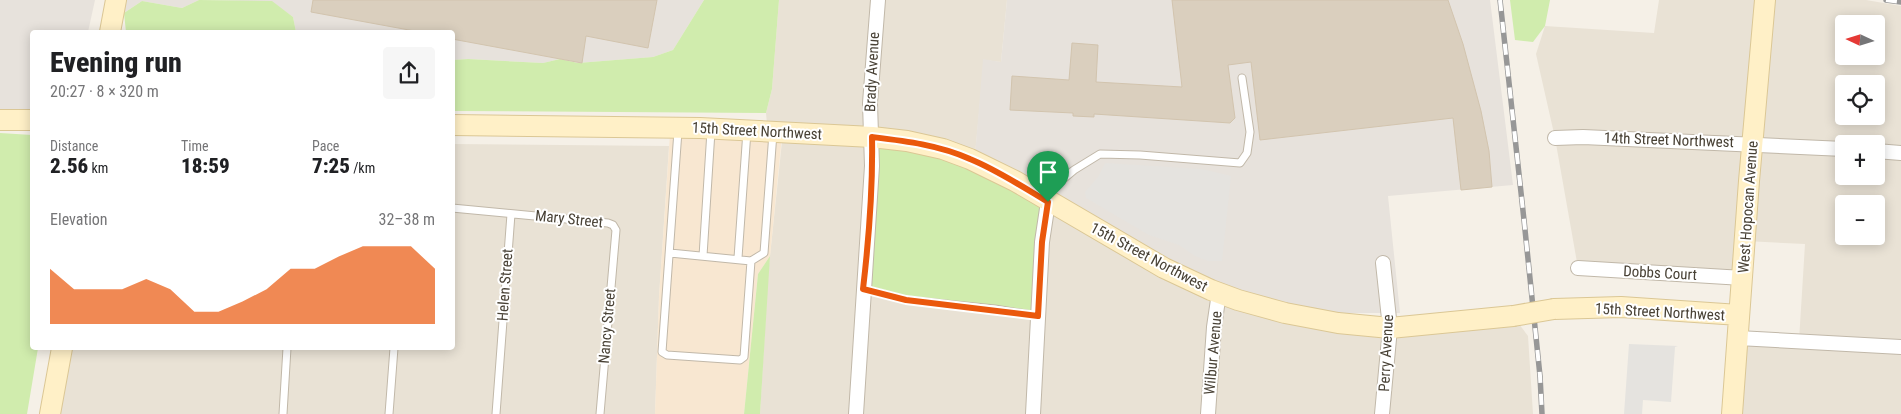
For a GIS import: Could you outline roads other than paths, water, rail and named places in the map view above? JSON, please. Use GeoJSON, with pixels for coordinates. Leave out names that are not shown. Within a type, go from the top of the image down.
{"type":"FeatureCollection","features":[{"type":"Feature","properties":{"kind":"street"},"geometry":{"type":"LineString","coordinates":[[110,30],[116,0]]}},
{"type":"Feature","properties":{"kind":"street","name":"Brady Avenue"},"geometry":{"type":"LineString","coordinates":[[856,414],[863,289],[868,252],[872,166],[870,103],[878,0]]}},
{"type":"Feature","properties":{"kind":"street","name":"West Hopocan Avenue"},"geometry":{"type":"LineString","coordinates":[[1732,414],[1752,144],[1765,0]]}},
{"type":"Feature","properties":{"kind":"street"},"geometry":{"type":"LineString","coordinates":[[0,120],[30,120]]}},
{"type":"Feature","properties":{"kind":"street","name":"15th Street Northwest"},"geometry":{"type":"LineString","coordinates":[[455,125],[773,131],[872,137],[907,141],[943,149],[970,159],[1015,182],[1164,268],[1219,293],[1284,312],[1338,323],[1390,328],[1513,316],[1554,309],[1621,307],[1739,315]]}},
{"type":"Feature","properties":{"kind":"street","name":"14th Street Northwest"},"geometry":{"type":"LineString","coordinates":[[1555,138],[1584,137],[1835,149]]}},
{"type":"Feature","properties":{"kind":"street"},"geometry":{"type":"LineString","coordinates":[[1885,151],[1901,152]]}},
{"type":"Feature","properties":{"kind":"street"},"geometry":{"type":"LineString","coordinates":[[1033,414],[1045,200]]}},
{"type":"Feature","properties":{"kind":"street","name":"Perry Avenue"},"geometry":{"type":"LineString","coordinates":[[1382,414],[1390,328],[1384,263]]}},
{"type":"Feature","properties":{"kind":"street","name":"Dobbs Court"},"geometry":{"type":"LineString","coordinates":[[1578,268],[1743,278]]}},
{"type":"Feature","properties":{"kind":"street","name":"Wilbur Avenue"},"geometry":{"type":"LineString","coordinates":[[1208,414],[1214,327],[1219,293]]}},
{"type":"Feature","properties":{"kind":"street","name":"15th Street Northwest"},"geometry":{"type":"LineString","coordinates":[[1738,338],[1901,347]]}},
{"type":"Feature","properties":{"kind":"street"},"geometry":{"type":"LineString","coordinates":[[50,414],[62,350]]}},
{"type":"Feature","properties":{"kind":"lane"},"geometry":{"type":"LineString","coordinates":[[1045,200],[1074,170],[1100,154],[1140,155],[1240,163],[1247,153],[1250,132],[1242,78]]}},
{"type":"Feature","properties":{"kind":"lane"},"geometry":{"type":"LineString","coordinates":[[679,128],[662,352],[667,355],[740,360],[744,357],[751,261]]}},
{"type":"Feature","properties":{"kind":"lane"},"geometry":{"type":"LineString","coordinates":[[703,256],[711,129]]}},
{"type":"Feature","properties":{"kind":"lane"},"geometry":{"type":"LineString","coordinates":[[738,258],[747,130]]}},
{"type":"Feature","properties":{"kind":"lane"},"geometry":{"type":"LineString","coordinates":[[670,253],[738,258],[751,261],[764,253],[773,131]]}},
{"type":"Feature","properties":{"kind":"lane"},"geometry":{"type":"LineString","coordinates":[[455,208],[511,214]]}},
{"type":"Feature","properties":{"kind":"lane","name":"Mary Street"},"geometry":{"type":"LineString","coordinates":[[511,214],[608,222],[616,230],[615,239]]}},
{"type":"Feature","properties":{"kind":"lane","name":"Helen Street"},"geometry":{"type":"LineString","coordinates":[[496,414],[511,214]]}},
{"type":"Feature","properties":{"kind":"lane","name":"Nancy Street"},"geometry":{"type":"LineString","coordinates":[[600,414],[615,239]]}},
{"type":"Feature","properties":{"kind":"lane"},"geometry":{"type":"LineString","coordinates":[[863,289],[906,300],[1038,316]]}},
{"type":"Feature","properties":{"kind":"lane"},"geometry":{"type":"LineString","coordinates":[[283,414],[287,350]]}},
{"type":"Feature","properties":{"kind":"lane"},"geometry":{"type":"LineString","coordinates":[[388,414],[394,350]]}},
{"type":"Feature","properties":{"kind":"railway"},"geometry":{"type":"LineString","coordinates":[[1500,0],[1540,376],[1542,414]]}},
{"type":"Feature","properties":{"kind":"railway"},"geometry":{"type":"LineString","coordinates":[[1886,0],[1901,2]]}}]}
